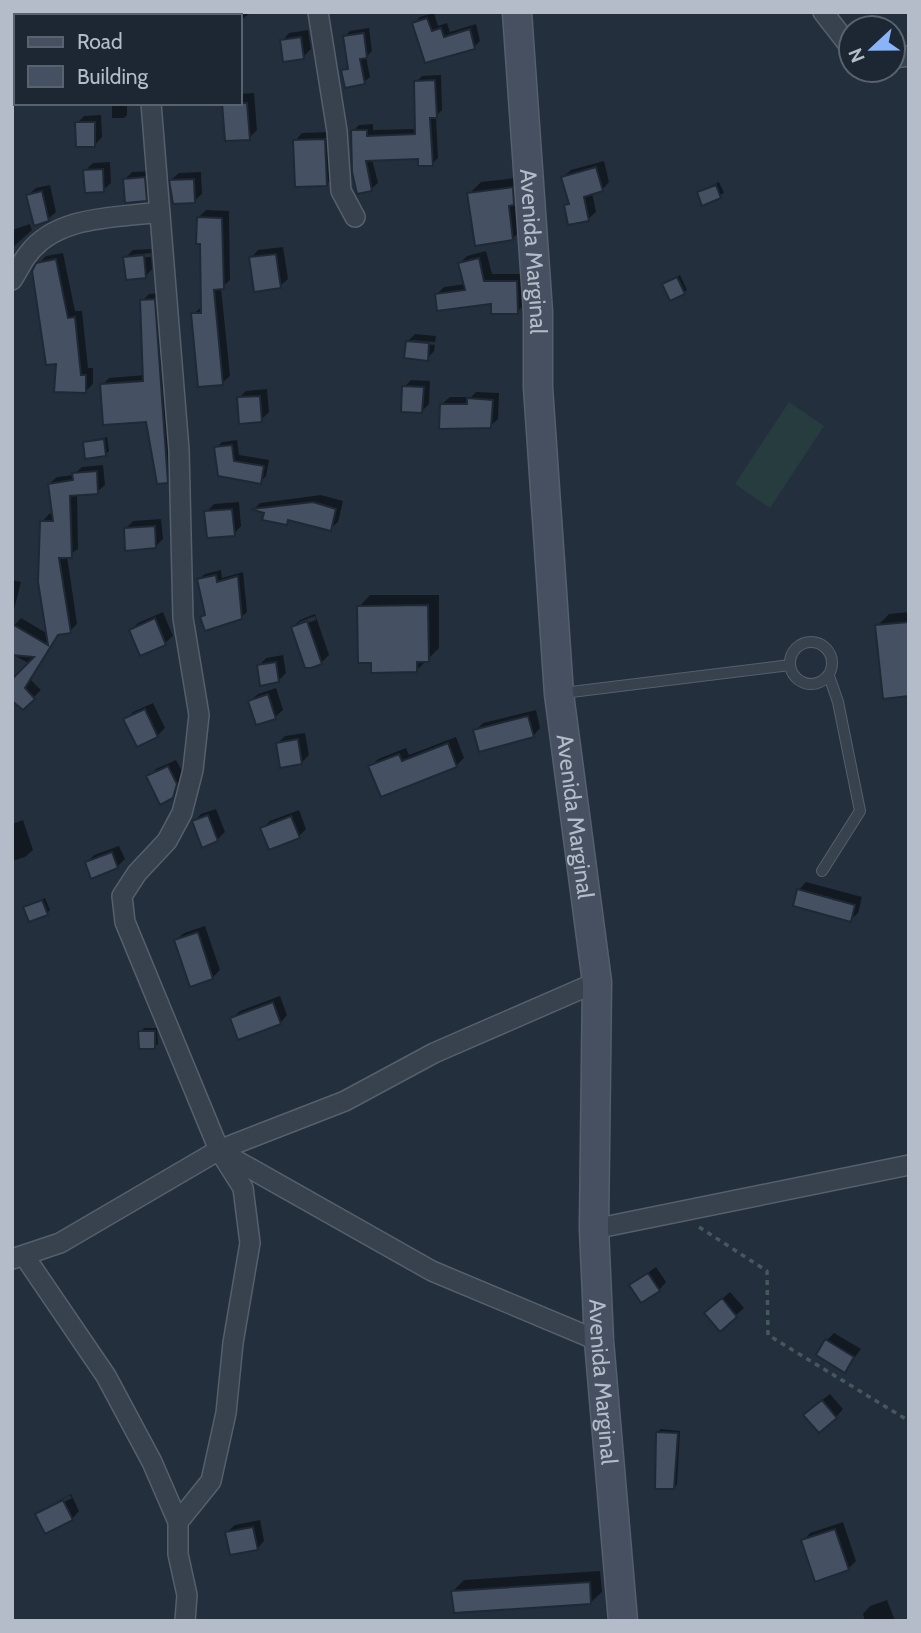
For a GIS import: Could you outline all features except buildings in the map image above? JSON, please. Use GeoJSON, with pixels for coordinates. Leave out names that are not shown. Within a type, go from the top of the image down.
{"type":"FeatureCollection","features":[{"type":"Feature","properties":{"kind":"street"},"geometry":{"type":"LineString","coordinates":[[318,12],[337,131],[341,191],[355,217]]}},
{"type":"Feature","properties":{"kind":"street","name":"Avenida Marginal"},"geometry":{"type":"LineString","coordinates":[[517,12],[538,312],[538,387],[559,694],[597,982],[594,1229],[599,1341],[623,1621]]}},
{"type":"Feature","properties":{"kind":"street"},"geometry":{"type":"LineString","coordinates":[[824,12],[837,29]]}},
{"type":"Feature","properties":{"kind":"street"},"geometry":{"type":"LineString","coordinates":[[151,105],[179,450],[183,618],[199,715],[193,770],[182,813],[167,841],[137,873],[122,896],[125,922],[219,1150],[243,1188],[250,1243],[233,1343],[226,1413],[211,1480],[178,1522]]}},
{"type":"Feature","properties":{"kind":"street"},"geometry":{"type":"LineString","coordinates":[[12,281],[30,252],[46,237],[68,225],[160,212]]}},
{"type":"Feature","properties":{"kind":"street"},"geometry":{"type":"LineString","coordinates":[[185,1621],[187,1595],[178,1554],[178,1522],[152,1462],[106,1376],[18,1258],[60,1243],[219,1150],[345,1101],[434,1052],[597,982]]}},
{"type":"Feature","properties":{"kind":"street"},"geometry":{"type":"LineString","coordinates":[[219,1150],[432,1271],[599,1341]]}},
{"type":"Feature","properties":{"kind":"street"},"geometry":{"type":"LineString","coordinates":[[594,1229],[909,1166]]}},
{"type":"Feature","properties":{"kind":"lane"},"geometry":{"type":"LineString","coordinates":[[822,871],[860,811],[838,702],[829,676],[832,660],[828,649],[820,643],[808,641],[798,646],[792,654],[790,665],[794,676],[803,682],[814,684],[829,676]]}},
{"type":"Feature","properties":{"kind":"lane"},"geometry":{"type":"LineString","coordinates":[[559,694],[790,665]]}},
{"type":"Feature","properties":{"kind":"path"},"geometry":{"type":"LineString","coordinates":[[677,1212],[767,1271],[768,1335],[909,1421]]}},
{"type":"Feature","properties":{"kind":"green space"},"geometry":{"type":"Polygon","coordinates":[[[789,402],[824,426],[770,508],[735,484],[789,402]]]}}]}
